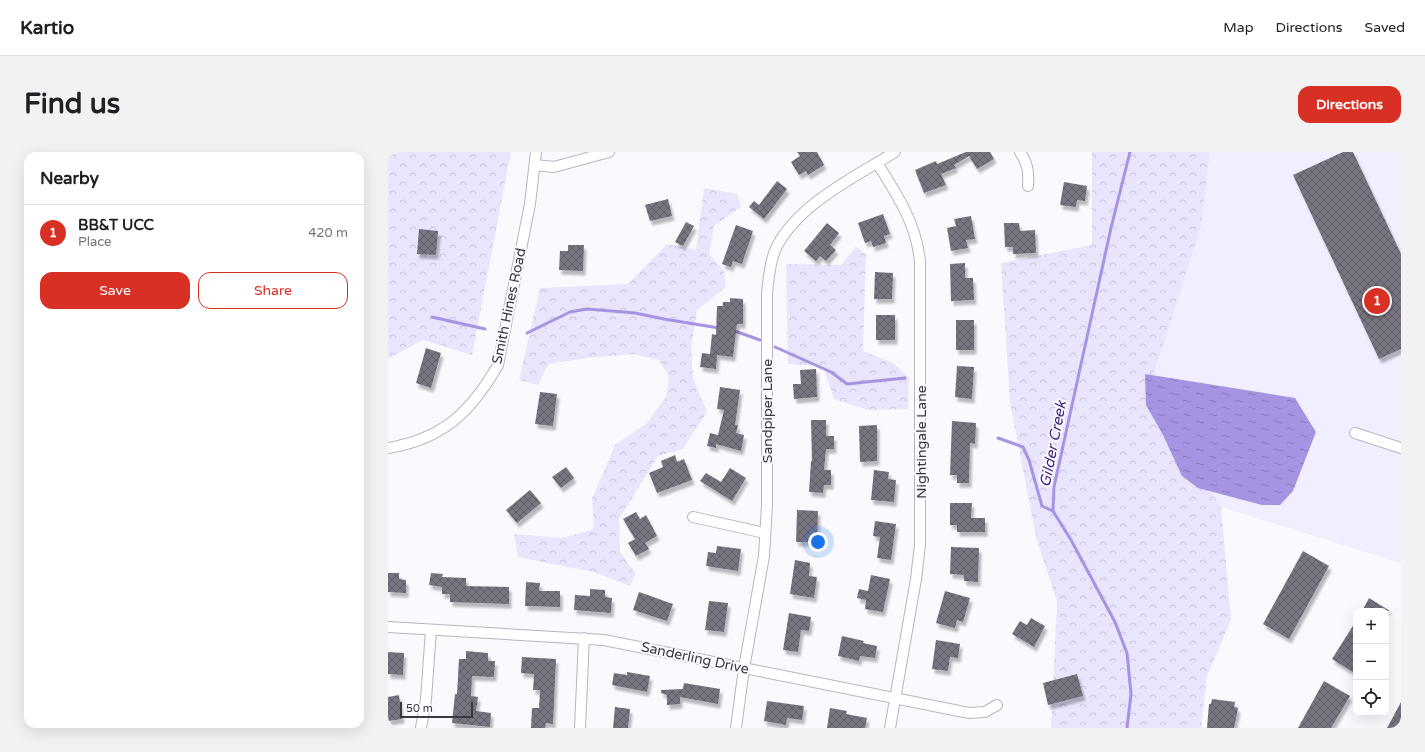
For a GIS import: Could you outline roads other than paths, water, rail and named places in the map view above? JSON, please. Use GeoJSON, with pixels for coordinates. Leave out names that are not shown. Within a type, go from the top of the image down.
{"type":"FeatureCollection","features":[{"type":"Feature","properties":{"kind":"street","name":"Smith Hines Road"},"geometry":{"type":"LineString","coordinates":[[388,448],[407,445],[424,439],[453,423],[474,402],[488,383],[498,365],[530,204],[536,152]]}},
{"type":"Feature","properties":{"kind":"street"},"geometry":{"type":"LineString","coordinates":[[535,165],[554,167],[609,152]]}},
{"type":"Feature","properties":{"kind":"street","name":"Sandpiper Lane"},"geometry":{"type":"LineString","coordinates":[[736,728],[744,668],[761,573],[765,533],[767,505],[767,293],[772,260],[785,233],[806,210],[821,198],[895,152]]}},
{"type":"Feature","properties":{"kind":"street"},"geometry":{"type":"LineString","coordinates":[[1020,152],[1024,157],[1029,172],[1028,186]]}},
{"type":"Feature","properties":{"kind":"street","name":"Nightingale Lane"},"geometry":{"type":"LineString","coordinates":[[877,163],[911,222],[917,240],[920,262],[920,544],[916,579],[894,698],[890,728]]}},
{"type":"Feature","properties":{"kind":"street"},"geometry":{"type":"LineString","coordinates":[[1355,433],[1401,448]]}},
{"type":"Feature","properties":{"kind":"street"},"geometry":{"type":"LineString","coordinates":[[693,517],[765,533]]}},
{"type":"Feature","properties":{"kind":"street","name":"Sanderling Drive"},"geometry":{"type":"LineString","coordinates":[[388,627],[584,638],[622,643],[969,713],[985,712],[997,705]]}},
{"type":"Feature","properties":{"kind":"street"},"geometry":{"type":"LineString","coordinates":[[421,728],[426,699],[431,630]]}},
{"type":"Feature","properties":{"kind":"street"},"geometry":{"type":"LineString","coordinates":[[580,728],[584,638]]}},
{"type":"Feature","properties":{"kind":"water"},"geometry":{"type":"Polygon","coordinates":[[[1145,374],[1295,398],[1316,432],[1293,491],[1280,505],[1262,505],[1198,488],[1182,476],[1163,435],[1146,405],[1145,374]]]}},
{"type":"Feature","properties":{"kind":"waterway","name":"Gilder Creek"},"geometry":{"type":"LineString","coordinates":[[1127,728],[1131,694],[1127,653],[1115,622],[1071,540],[1053,511],[1054,487],[1111,228],[1130,152]]}},
{"type":"Feature","properties":{"kind":"waterway"},"geometry":{"type":"LineString","coordinates":[[527,333],[570,312],[587,309],[635,313],[719,328]]}},
{"type":"Feature","properties":{"kind":"waterway"},"geometry":{"type":"LineString","coordinates":[[432,317],[485,329]]}},
{"type":"Feature","properties":{"kind":"waterway"},"geometry":{"type":"LineString","coordinates":[[732,330],[760,340]]}},
{"type":"Feature","properties":{"kind":"waterway"},"geometry":{"type":"LineString","coordinates":[[775,347],[831,372],[847,384],[905,378]]}},
{"type":"Feature","properties":{"kind":"waterway"},"geometry":{"type":"LineString","coordinates":[[998,438],[1023,447],[1029,460],[1042,506],[1053,511]]}},
{"type":"Feature","properties":{"kind":"place","name":"BB&T UCC"},"geometry":{"type":"Point","coordinates":[1377,301]}}]}
